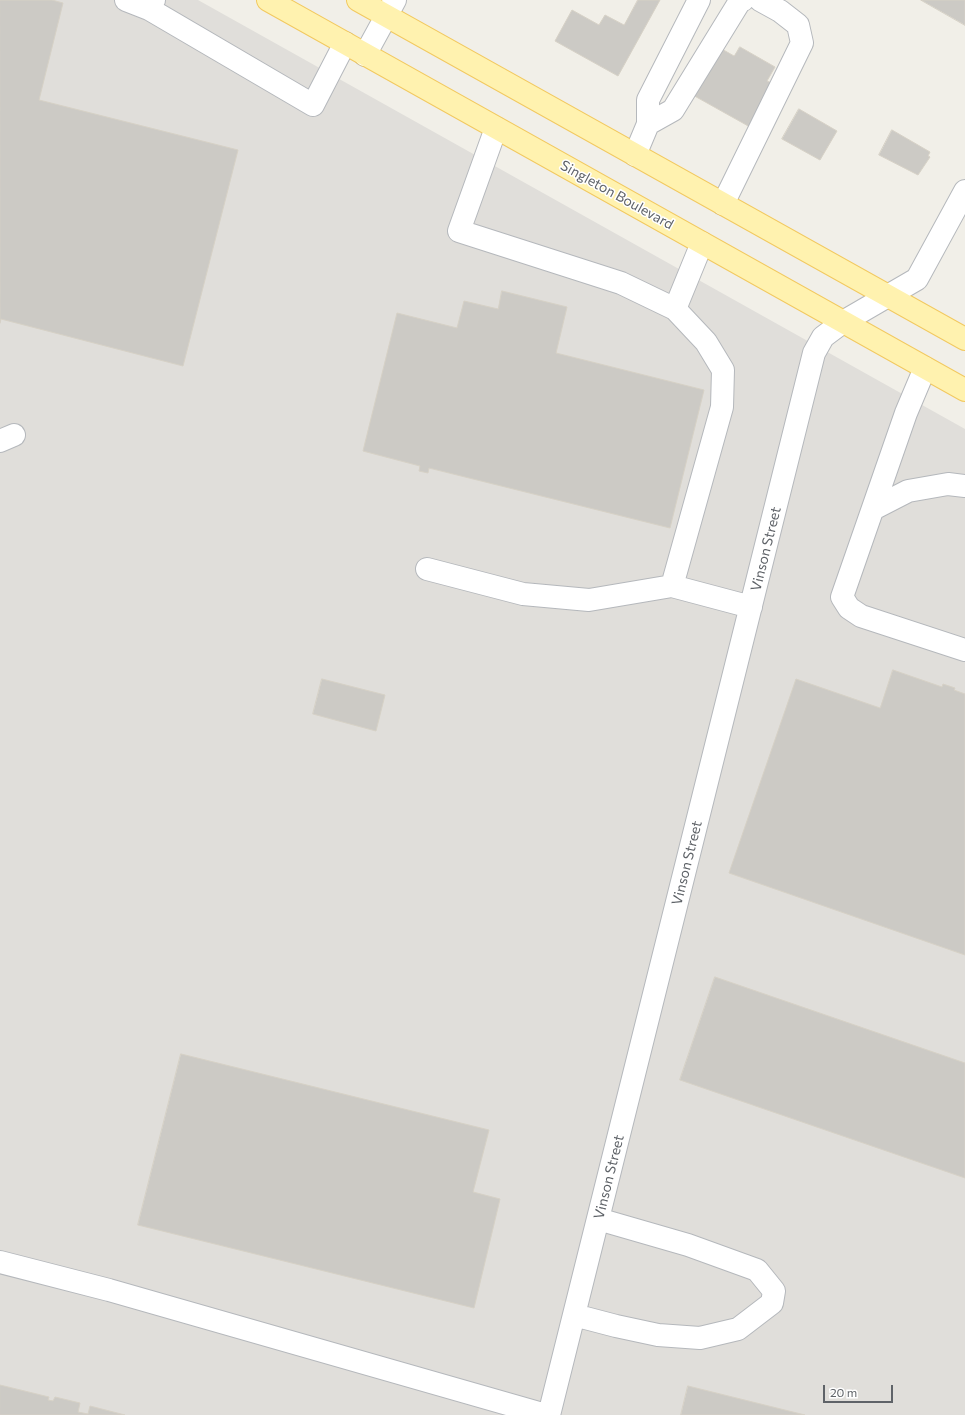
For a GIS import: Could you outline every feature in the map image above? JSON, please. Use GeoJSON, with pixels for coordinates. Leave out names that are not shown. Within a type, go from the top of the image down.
{"type":"FeatureCollection","features":[{"type":"Feature","properties":{"kind":"main road","name":"Singleton Boulevard"},"geometry":{"type":"LineString","coordinates":[[268,0],[965,390]]}},
{"type":"Feature","properties":{"kind":"main road"},"geometry":{"type":"LineString","coordinates":[[358,0],[391,8],[635,155],[965,339]]}},
{"type":"Feature","properties":{"kind":"street"},"geometry":{"type":"LineString","coordinates":[[126,0],[151,5],[313,105],[345,43]]}},
{"type":"Feature","properties":{"kind":"street"},"geometry":{"type":"LineString","coordinates":[[635,155],[648,124],[648,100],[699,0]]}},
{"type":"Feature","properties":{"kind":"street"},"geometry":{"type":"LineString","coordinates":[[648,124],[673,110],[740,1],[743,0]]}},
{"type":"Feature","properties":{"kind":"street"},"geometry":{"type":"LineString","coordinates":[[723,204],[802,43],[798,25],[780,11],[760,0]]}},
{"type":"Feature","properties":{"kind":"street"},"geometry":{"type":"LineString","coordinates":[[365,55],[391,8]]}},
{"type":"Feature","properties":{"kind":"street"},"geometry":{"type":"LineString","coordinates":[[496,128],[459,231],[621,283],[676,309],[706,342],[723,370],[722,408],[672,586]]}},
{"type":"Feature","properties":{"kind":"street","name":"Vinson Street"},"geometry":{"type":"LineString","coordinates":[[548,1415],[814,353],[823,337],[843,322],[917,279],[965,191]]}},
{"type":"Feature","properties":{"kind":"street"},"geometry":{"type":"LineString","coordinates":[[676,309],[702,243]]}},
{"type":"Feature","properties":{"kind":"street"},"geometry":{"type":"LineString","coordinates":[[925,368],[906,413],[842,598],[849,608],[861,616],[965,650]]}},
{"type":"Feature","properties":{"kind":"street"},"geometry":{"type":"LineString","coordinates":[[873,509],[908,491],[948,484],[965,486]]}},
{"type":"Feature","properties":{"kind":"street"},"geometry":{"type":"LineString","coordinates":[[427,570],[523,594],[589,600],[672,586],[751,607]]}},
{"type":"Feature","properties":{"kind":"street"},"geometry":{"type":"LineString","coordinates":[[574,1315],[658,1335],[700,1338],[738,1329],[772,1303],[774,1291],[757,1270],[688,1245],[598,1219]]}},
{"type":"Feature","properties":{"kind":"street"},"geometry":{"type":"LineString","coordinates":[[0,1262],[117,1292],[548,1415]]}},
{"type":"Feature","properties":{"kind":"shaded area"},"geometry":{"type":"Polygon","coordinates":[[[0,0],[198,0],[965,429],[965,1415],[0,1415],[0,0]]]}},
{"type":"Feature","properties":{"kind":"building"},"geometry":{"type":"Polygon","coordinates":[[[0,0],[52,0],[63,3],[39,100],[238,150],[183,366],[1,319],[0,323],[0,0]]]}},
{"type":"Feature","properties":{"kind":"building"},"geometry":{"type":"Polygon","coordinates":[[[638,0],[660,0],[618,76],[555,41],[572,10],[599,25],[605,15],[624,25],[638,0]]]}},
{"type":"Feature","properties":{"kind":"building"},"geometry":{"type":"Polygon","coordinates":[[[921,0],[965,0],[965,25],[921,0]]]}},
{"type":"Feature","properties":{"kind":"building"},"geometry":{"type":"Polygon","coordinates":[[[740,47],[775,67],[767,81],[774,84],[750,127],[691,94],[720,48],[734,56],[740,47]]]}},
{"type":"Feature","properties":{"kind":"building"},"geometry":{"type":"Polygon","coordinates":[[[799,109],[837,131],[820,160],[782,139],[799,109]]]}},
{"type":"Feature","properties":{"kind":"building"},"geometry":{"type":"Polygon","coordinates":[[[892,130],[930,152],[928,156],[930,157],[918,175],[879,155],[892,130]]]}},
{"type":"Feature","properties":{"kind":"building"},"geometry":{"type":"Polygon","coordinates":[[[502,291],[567,307],[556,353],[704,390],[670,528],[429,468],[428,473],[419,471],[420,466],[363,451],[397,313],[457,328],[464,301],[498,309],[502,291]]]}},
{"type":"Feature","properties":{"kind":"building"},"geometry":{"type":"Polygon","coordinates":[[[893,670],[942,687],[943,684],[955,688],[954,690],[965,694],[965,955],[729,873],[796,679],[880,708],[893,670]]]}},
{"type":"Feature","properties":{"kind":"building"},"geometry":{"type":"Polygon","coordinates":[[[322,679],[385,695],[376,731],[313,714],[322,679]]]}},
{"type":"Feature","properties":{"kind":"building"},"geometry":{"type":"Polygon","coordinates":[[[715,977],[965,1063],[965,1178],[680,1080],[715,977]]]}},
{"type":"Feature","properties":{"kind":"building"},"geometry":{"type":"Polygon","coordinates":[[[181,1054],[489,1130],[473,1192],[500,1199],[474,1308],[138,1225],[181,1054]]]}},
{"type":"Feature","properties":{"kind":"building"},"geometry":{"type":"Polygon","coordinates":[[[0,1385],[49,1397],[48,1400],[53,1401],[55,1397],[80,1403],[78,1412],[88,1414],[90,1406],[125,1415],[0,1415],[0,1385]]]}},
{"type":"Feature","properties":{"kind":"building"},"geometry":{"type":"Polygon","coordinates":[[[688,1386],[805,1415],[681,1415],[688,1386]]]}}]}
